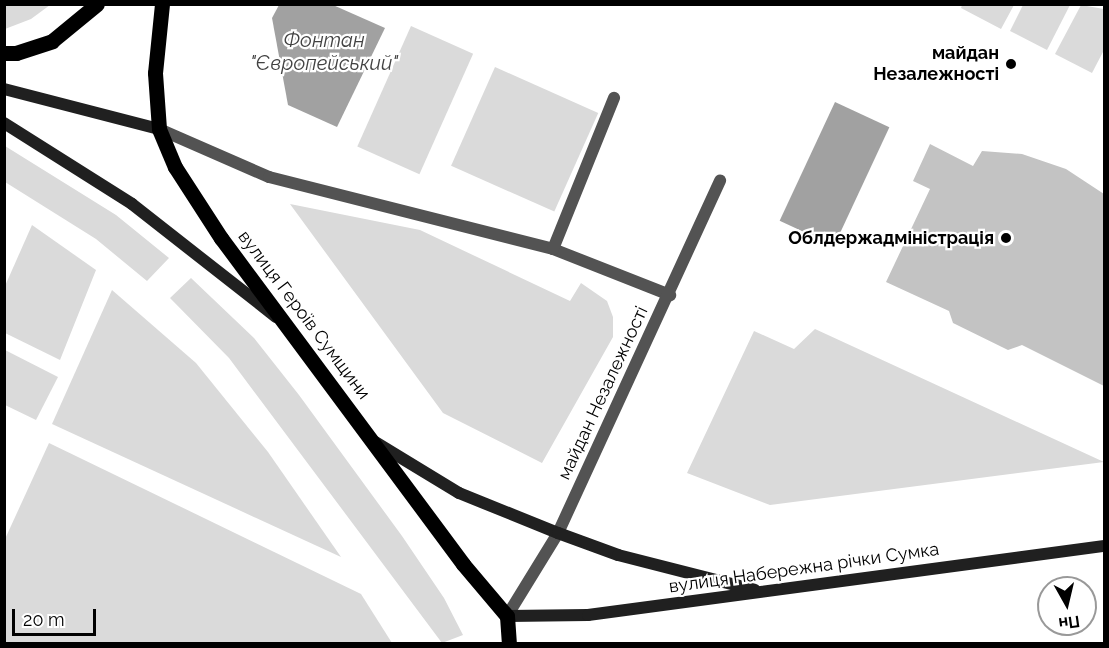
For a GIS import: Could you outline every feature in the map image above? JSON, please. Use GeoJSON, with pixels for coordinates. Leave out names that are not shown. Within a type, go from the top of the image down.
{"type":"FeatureCollection","features":[{"type":"Feature","properties":{"kind":"main road"},"geometry":{"type":"LineString","coordinates":[[4,53],[16,53],[52,41],[97,4]]}},
{"type":"Feature","properties":{"kind":"main road","name":"вулиця Героїв Сумщини"},"geometry":{"type":"LineString","coordinates":[[162,4],[155,74],[159,129],[194,202],[375,442],[463,564],[507,615]]}},
{"type":"Feature","properties":{"kind":"main road"},"geometry":{"type":"LineString","coordinates":[[4,89],[159,129]]}},
{"type":"Feature","properties":{"kind":"main road"},"geometry":{"type":"LineString","coordinates":[[4,123],[132,204],[288,325]]}},
{"type":"Feature","properties":{"kind":"main road"},"geometry":{"type":"LineString","coordinates":[[375,442],[459,494],[558,533],[618,555],[762,592]]}},
{"type":"Feature","properties":{"kind":"main road","name":"вулиця Набережна річки Сумка"},"geometry":{"type":"LineString","coordinates":[[507,615],[588,615],[1104,546]]}},
{"type":"Feature","properties":{"kind":"main road"},"geometry":{"type":"LineString","coordinates":[[507,615],[509,644]]}},
{"type":"Feature","properties":{"kind":"street"},"geometry":{"type":"LineString","coordinates":[[553,249],[614,98]]}},
{"type":"Feature","properties":{"kind":"street"},"geometry":{"type":"LineString","coordinates":[[159,129],[269,177],[553,249],[670,295]]}},
{"type":"Feature","properties":{"kind":"street","name":"майдан Незалежності"},"geometry":{"type":"LineString","coordinates":[[507,615],[558,533],[670,295],[720,180]]}},
{"type":"Feature","properties":{"kind":"shaded area"},"geometry":{"type":"Polygon","coordinates":[[[5,4],[50,5],[31,19],[5,29],[5,4]]]}},
{"type":"Feature","properties":{"kind":"shaded area"},"geometry":{"type":"Polygon","coordinates":[[[962,4],[1014,5],[1001,29],[961,8],[962,4]]]}},
{"type":"Feature","properties":{"kind":"shaded area"},"geometry":{"type":"Polygon","coordinates":[[[1023,5],[1070,5],[1047,50],[1010,31],[1023,5]]]}},
{"type":"Feature","properties":{"kind":"shaded area"},"geometry":{"type":"Polygon","coordinates":[[[1081,5],[1104,9],[1104,50],[1092,73],[1055,54],[1081,5]]]}},
{"type":"Feature","properties":{"kind":"shaded area"},"geometry":{"type":"Polygon","coordinates":[[[411,26],[473,54],[419,174],[357,147],[411,26]]]}},
{"type":"Feature","properties":{"kind":"shaded area"},"geometry":{"type":"Polygon","coordinates":[[[495,67],[598,113],[554,212],[451,166],[495,67]]]}},
{"type":"Feature","properties":{"kind":"shaded area"},"geometry":{"type":"Polygon","coordinates":[[[5,146],[116,215],[169,258],[147,281],[96,239],[5,182],[5,146]]]}},
{"type":"Feature","properties":{"kind":"shaded area"},"geometry":{"type":"Polygon","coordinates":[[[290,204],[420,230],[570,301],[581,283],[607,301],[613,317],[613,337],[542,463],[443,413],[290,204]]]}},
{"type":"Feature","properties":{"kind":"shaded area"},"geometry":{"type":"Polygon","coordinates":[[[32,225],[96,270],[60,360],[5,333],[5,286],[32,225]]]}},
{"type":"Feature","properties":{"kind":"shaded area"},"geometry":{"type":"Polygon","coordinates":[[[191,278],[254,338],[299,395],[402,536],[444,598],[463,635],[442,643],[229,358],[170,298],[191,278]]]}},
{"type":"Feature","properties":{"kind":"shaded area"},"geometry":{"type":"Polygon","coordinates":[[[112,290],[196,363],[268,452],[341,557],[52,424],[112,290]]]}},
{"type":"Feature","properties":{"kind":"shaded area"},"geometry":{"type":"Polygon","coordinates":[[[815,329],[1104,462],[770,505],[687,473],[754,331],[794,349],[815,329]]]}},
{"type":"Feature","properties":{"kind":"shaded area"},"geometry":{"type":"Polygon","coordinates":[[[5,350],[58,377],[36,420],[5,405],[5,350]]]}},
{"type":"Feature","properties":{"kind":"shaded area"},"geometry":{"type":"Polygon","coordinates":[[[49,443],[361,594],[392,643],[5,643],[5,539],[49,443]]]}},
{"type":"Feature","properties":{"kind":"water","name":"Фонтан \"Європейський\""},"geometry":{"type":"Polygon","coordinates":[[[279,5],[333,5],[385,28],[337,127],[288,105],[272,18],[279,5]]]}},
{"type":"Feature","properties":{"kind":"water"},"geometry":{"type":"Polygon","coordinates":[[[835,102],[889,127],[834,246],[780,221],[835,102]]]}},
{"type":"Feature","properties":{"kind":"building","name":"Облдержадміністрація"},"geometry":{"type":"Polygon","coordinates":[[[930,144],[973,166],[982,151],[1022,154],[1066,169],[1104,194],[1104,386],[1022,345],[1008,350],[953,323],[949,311],[886,282],[930,189],[913,181],[930,144]]]}},
{"type":"Feature","properties":{"kind":"place","name":"майдан Незалежності"},"geometry":{"type":"Point","coordinates":[1011,64]}},
{"type":"Feature","properties":{"kind":"place","name":"Облдержадміністрація"},"geometry":{"type":"Point","coordinates":[1006,238]}}]}
